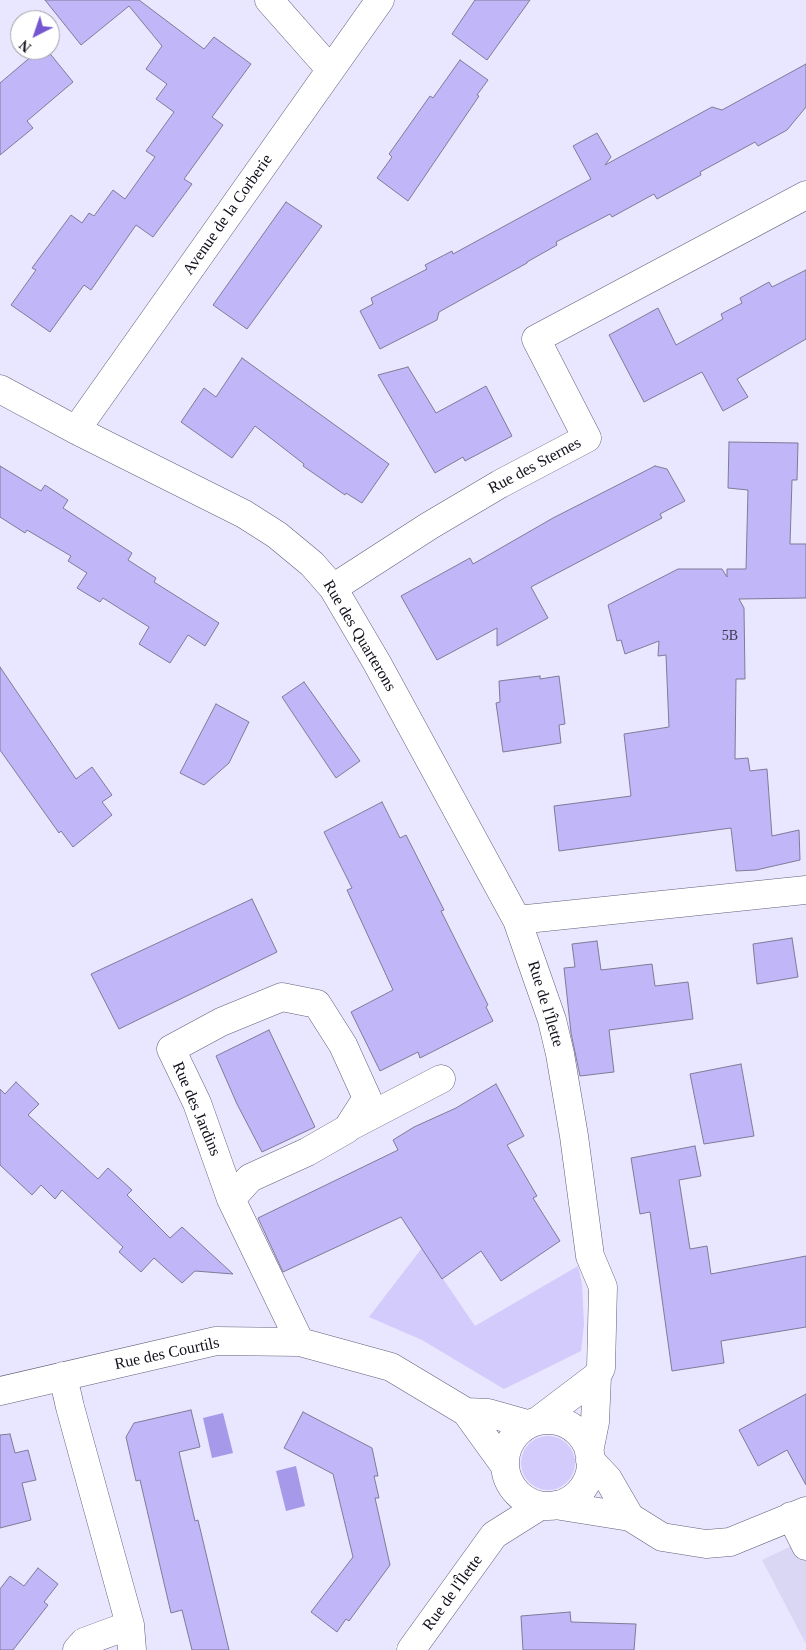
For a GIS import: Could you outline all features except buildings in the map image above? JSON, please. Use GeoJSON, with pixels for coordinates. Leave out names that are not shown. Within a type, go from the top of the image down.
{"type":"FeatureCollection","features":[{"type":"Feature","properties":{"kind":"street"},"geometry":{"type":"LineString","coordinates":[[269,0],[330,69]]}},
{"type":"Feature","properties":{"kind":"street","name":"Avenue de la Corberie"},"geometry":{"type":"LineString","coordinates":[[76,430],[380,0]]}},
{"type":"Feature","properties":{"kind":"street","name":"Rue des Sternes"},"geometry":{"type":"LineString","coordinates":[[333,588],[429,526],[500,484],[587,438],[536,340],[806,195]]}},
{"type":"Feature","properties":{"kind":"street","name":"Rue des Quarterons"},"geometry":{"type":"LineString","coordinates":[[0,389],[76,430],[244,514],[277,535],[305,558],[333,588],[377,662],[517,920]]}},
{"type":"Feature","properties":{"kind":"street"},"geometry":{"type":"LineString","coordinates":[[517,920],[806,890]]}},
{"type":"Feature","properties":{"kind":"street","name":"Rue de l'Îlette"},"geometry":{"type":"LineString","coordinates":[[517,920],[552,1020],[560,1054],[574,1136],[590,1256],[603,1287],[600,1368],[597,1376],[595,1422],[590,1456]]}},
{"type":"Feature","properties":{"kind":"street","name":"Rue des Jardins"},"geometry":{"type":"LineString","coordinates":[[300,1342],[231,1199],[197,1103],[171,1049],[220,1022],[282,997],[317,1004],[343,1045],[368,1098],[347,1129]]}},
{"type":"Feature","properties":{"kind":"street","name":"Rue des Jardins"},"geometry":{"type":"LineString","coordinates":[[231,1199],[250,1178],[307,1152],[441,1079]]}},
{"type":"Feature","properties":{"kind":"street","name":"Rue des Courtils"},"geometry":{"type":"LineString","coordinates":[[0,1391],[216,1341],[300,1342],[391,1367],[466,1412],[507,1473]]}},
{"type":"Feature","properties":{"kind":"street"},"geometry":{"type":"LineString","coordinates":[[63,1376],[131,1637],[84,1642],[77,1650]]}},
{"type":"Feature","properties":{"kind":"street"},"geometry":{"type":"LineString","coordinates":[[597,1376],[517,1432],[509,1442],[505,1455],[507,1473],[516,1492],[527,1501],[547,1506],[630,1517],[662,1537],[706,1544],[730,1542],[798,1514],[806,1546]]}},
{"type":"Feature","properties":{"kind":"street","name":"Rue des Courtils"},"geometry":{"type":"LineString","coordinates":[[466,1412],[488,1413],[533,1422]]}},
{"type":"Feature","properties":{"kind":"street"},"geometry":{"type":"LineString","coordinates":[[533,1422],[551,1420],[563,1422],[574,1428],[584,1439],[590,1456],[591,1466],[587,1480],[580,1492],[568,1501],[547,1506]]}},
{"type":"Feature","properties":{"kind":"street"},"geometry":{"type":"LineString","coordinates":[[590,1456],[608,1479],[630,1517]]}},
{"type":"Feature","properties":{"kind":"street","name":"Rue de l'Îlette"},"geometry":{"type":"LineString","coordinates":[[422,1645],[494,1535],[507,1473]]}},
{"type":"Feature","properties":{"kind":"street","name":"Rue de l'Îlette"},"geometry":{"type":"LineString","coordinates":[[494,1535],[547,1506]]}},
{"type":"Feature","properties":{"kind":"shaded area"},"geometry":{"type":"Polygon","coordinates":[[[422,1248],[475,1326],[578,1266],[582,1284],[584,1324],[581,1351],[504,1389],[422,1340],[369,1317],[422,1248]]]}},
{"type":"Feature","properties":{"kind":"shaded area"},"geometry":{"type":"Polygon","coordinates":[[[223,1413],[233,1453],[212,1458],[203,1418],[223,1413]]]}},
{"type":"Feature","properties":{"kind":"shaded area"},"geometry":{"type":"Polygon","coordinates":[[[543,1436],[553,1436],[563,1440],[571,1448],[575,1463],[571,1478],[563,1486],[553,1490],[543,1490],[533,1486],[525,1478],[521,1468],[521,1458],[525,1448],[533,1440],[543,1436]]]}},
{"type":"Feature","properties":{"kind":"shaded area"},"geometry":{"type":"Polygon","coordinates":[[[296,1466],[305,1506],[286,1511],[276,1471],[296,1466]]]}},
{"type":"Feature","properties":{"kind":"shaded area"},"geometry":{"type":"Polygon","coordinates":[[[806,1539],[806,1644],[762,1560],[806,1539]]]}}]}
